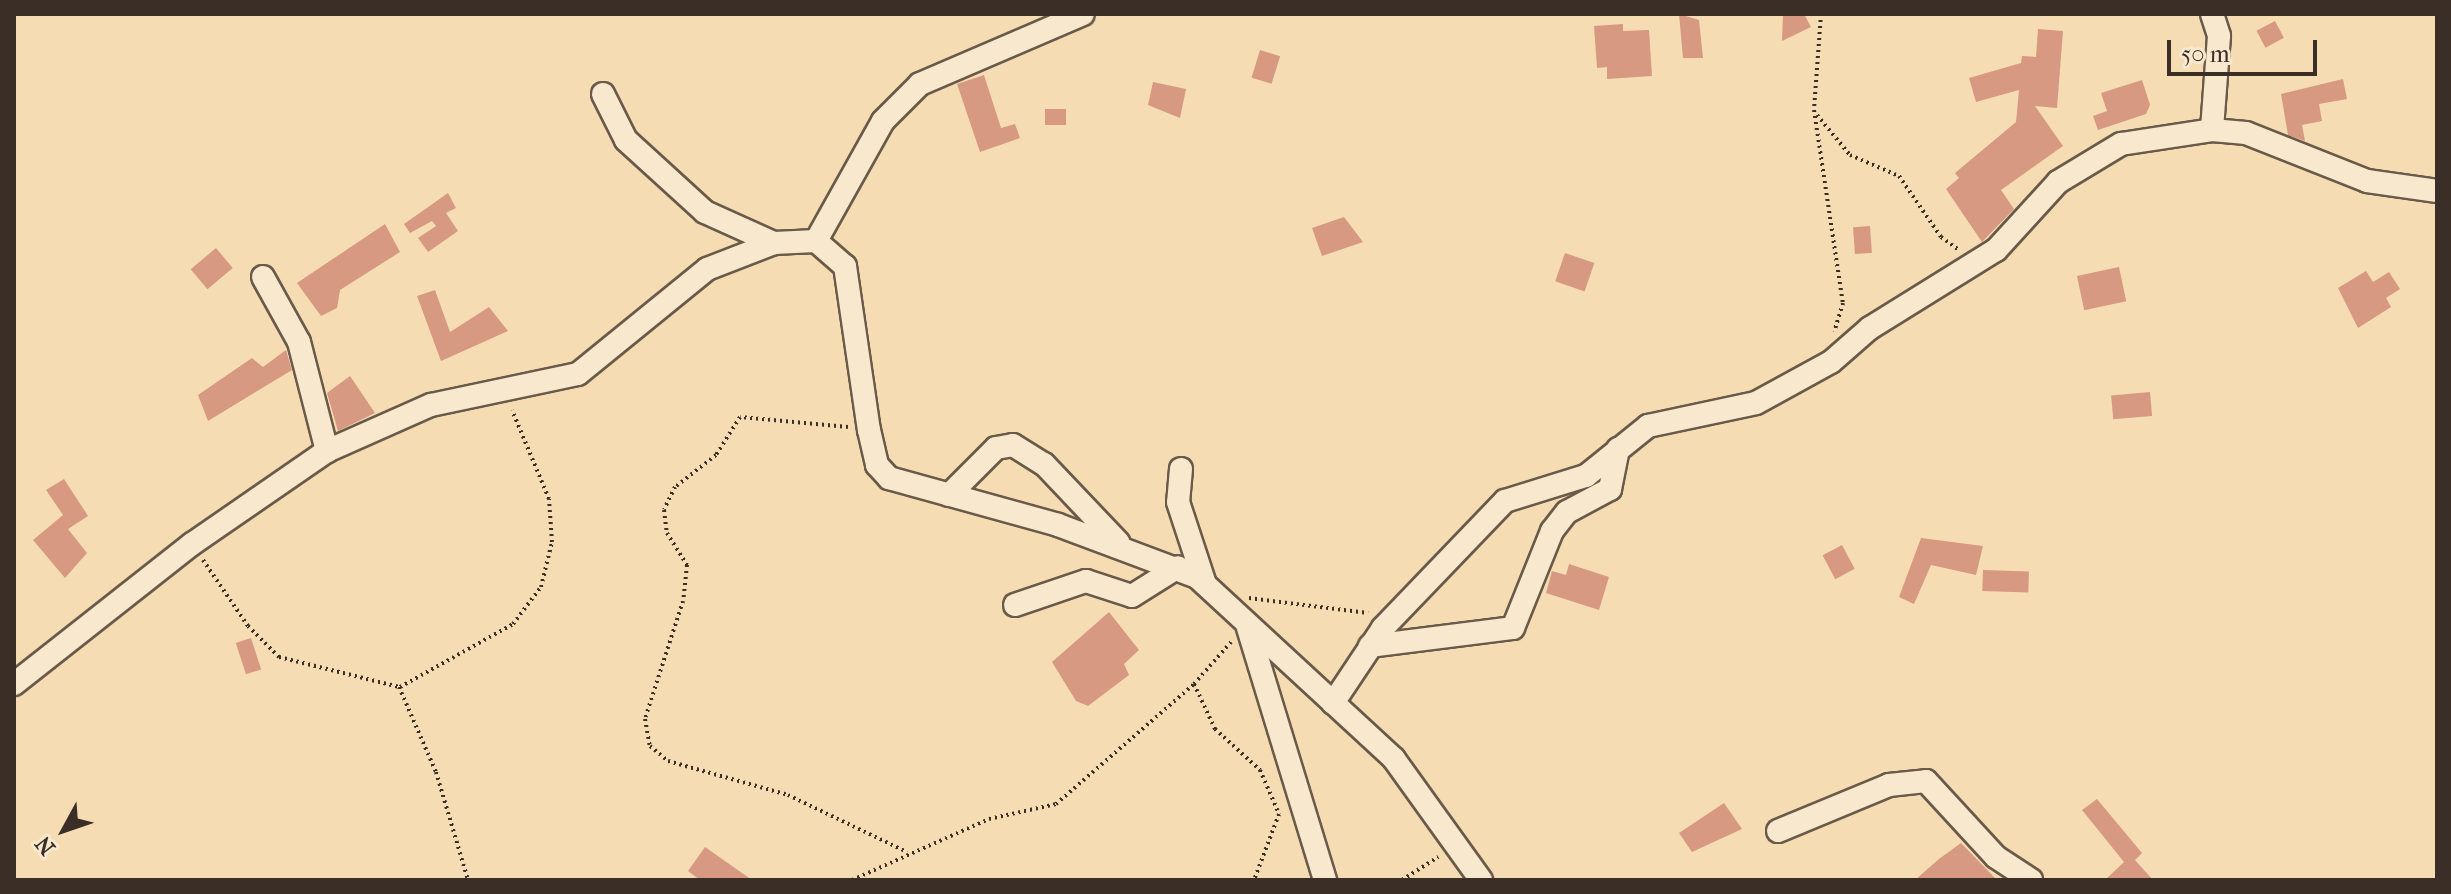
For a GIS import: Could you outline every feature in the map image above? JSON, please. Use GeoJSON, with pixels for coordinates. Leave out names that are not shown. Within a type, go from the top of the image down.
{"type":"FeatureCollection","features":[{"type":"Feature","properties":{"kind":"street"},"geometry":{"type":"LineString","coordinates":[[816,241],[883,121],[920,84],[1083,14]]}},
{"type":"Feature","properties":{"kind":"street"},"geometry":{"type":"LineString","coordinates":[[2212,14],[2219,36],[2212,130]]}},
{"type":"Feature","properties":{"kind":"street"},"geometry":{"type":"LineString","coordinates":[[603,94],[626,140],[705,212],[774,243]]}},
{"type":"Feature","properties":{"kind":"street"},"geometry":{"type":"LineString","coordinates":[[1333,703],[1370,646],[1394,616],[1505,501],[1586,476],[1648,426],[1756,403],[1831,362],[1870,328],[1978,261],[2085,163],[2121,144],[2212,130],[2246,133],[2367,181],[2437,191]]}},
{"type":"Feature","properties":{"kind":"street"},"geometry":{"type":"LineString","coordinates":[[14,684],[192,544],[327,451],[413,410],[578,374],[675,289],[774,243],[816,241],[837,253],[849,281],[869,430],[877,465],[889,478],[1178,567],[1210,588],[1247,627],[1394,759],[1461,843],[1481,880]]}},
{"type":"Feature","properties":{"kind":"street"},"geometry":{"type":"LineString","coordinates":[[263,277],[299,342],[327,451]]}},
{"type":"Feature","properties":{"kind":"street"},"geometry":{"type":"LineString","coordinates":[[949,495],[996,448],[1013,445],[1044,464],[1128,551]]}},
{"type":"Feature","properties":{"kind":"street"},"geometry":{"type":"LineString","coordinates":[[1370,646],[1513,628],[1552,531],[1567,512],[1610,489],[1618,449]]}},
{"type":"Feature","properties":{"kind":"street"},"geometry":{"type":"LineString","coordinates":[[1181,469],[1178,502],[1210,588]]}},
{"type":"Feature","properties":{"kind":"street"},"geometry":{"type":"LineString","coordinates":[[1015,605],[1086,581],[1132,596],[1178,567]]}},
{"type":"Feature","properties":{"kind":"street"},"geometry":{"type":"LineString","coordinates":[[1247,627],[1325,880]]}},
{"type":"Feature","properties":{"kind":"street"},"geometry":{"type":"LineString","coordinates":[[1778,831],[1889,785],[1926,781],[1996,857],[2031,880]]}},
{"type":"Feature","properties":{"kind":"path"},"geometry":{"type":"LineString","coordinates":[[1821,14],[1814,110],[1843,303],[1831,362]]}},
{"type":"Feature","properties":{"kind":"path"},"geometry":{"type":"LineString","coordinates":[[1814,110],[1833,141],[1899,176],[1941,237],[1978,261]]}},
{"type":"Feature","properties":{"kind":"path"},"geometry":{"type":"LineString","coordinates":[[192,544],[248,626],[279,657],[399,687],[513,624],[541,587],[552,542],[549,499],[502,390]]}},
{"type":"Feature","properties":{"kind":"path"},"geometry":{"type":"LineString","coordinates":[[869,430],[740,417],[716,455],[675,487],[664,510],[667,533],[687,565],[683,601],[645,719],[650,746],[668,761],[788,795],[907,852]]}},
{"type":"Feature","properties":{"kind":"path"},"geometry":{"type":"LineString","coordinates":[[1210,588],[1394,616]]}},
{"type":"Feature","properties":{"kind":"path"},"geometry":{"type":"LineString","coordinates":[[852,880],[907,852],[989,819],[1056,804],[1194,684],[1247,627]]}},
{"type":"Feature","properties":{"kind":"path"},"geometry":{"type":"LineString","coordinates":[[1194,684],[1215,729],[1260,770],[1279,814],[1254,880]]}},
{"type":"Feature","properties":{"kind":"path"},"geometry":{"type":"LineString","coordinates":[[399,687],[436,772],[468,880]]}},
{"type":"Feature","properties":{"kind":"path"},"geometry":{"type":"LineString","coordinates":[[1402,880],[1461,843]]}},
{"type":"Feature","properties":{"kind":"building"},"geometry":{"type":"Polygon","coordinates":[[[1679,14],[1699,20],[1703,58],[1683,58],[1679,14]]]}},
{"type":"Feature","properties":{"kind":"building"},"geometry":{"type":"Polygon","coordinates":[[[1783,14],[1804,14],[1811,27],[1782,41],[1783,14]]]}},
{"type":"Feature","properties":{"kind":"building"},"geometry":{"type":"Polygon","coordinates":[[[2275,21],[2284,38],[2265,48],[2256,31],[2275,21]]]}},
{"type":"Feature","properties":{"kind":"building"},"geometry":{"type":"Polygon","coordinates":[[[1623,24],[1623,31],[1649,30],[1652,76],[1607,79],[1607,67],[1597,68],[1594,26],[1623,24]]]}},
{"type":"Feature","properties":{"kind":"building"},"geometry":{"type":"Polygon","coordinates":[[[2038,29],[2063,31],[2057,108],[2035,106],[2063,146],[2001,190],[2014,209],[1982,242],[1946,189],[1959,178],[1955,173],[2016,122],[2019,90],[1976,102],[1969,78],[2021,63],[2022,56],[2036,57],[2038,29]]]}},
{"type":"Feature","properties":{"kind":"building"},"geometry":{"type":"Polygon","coordinates":[[[1260,50],[1280,56],[1272,84],[1252,78],[1260,50]]]}},
{"type":"Feature","properties":{"kind":"building"},"geometry":{"type":"Polygon","coordinates":[[[984,75],[1001,128],[1015,124],[1020,138],[980,152],[957,84],[984,75]]]}},
{"type":"Feature","properties":{"kind":"building"},"geometry":{"type":"Polygon","coordinates":[[[2343,79],[2347,99],[2319,104],[2322,121],[2302,125],[2305,141],[2288,135],[2281,94],[2343,79]]]}},
{"type":"Feature","properties":{"kind":"building"},"geometry":{"type":"Polygon","coordinates":[[[2142,80],[2150,105],[2146,114],[2098,130],[2093,116],[2107,111],[2101,93],[2142,80]]]}},
{"type":"Feature","properties":{"kind":"building"},"geometry":{"type":"Polygon","coordinates":[[[1153,82],[1186,89],[1180,118],[1148,105],[1153,82]]]}},
{"type":"Feature","properties":{"kind":"building"},"geometry":{"type":"Polygon","coordinates":[[[1045,109],[1066,109],[1066,125],[1045,125],[1045,109]]]}},
{"type":"Feature","properties":{"kind":"building"},"geometry":{"type":"Polygon","coordinates":[[[448,193],[456,208],[446,213],[458,231],[428,252],[418,238],[436,226],[432,221],[410,233],[404,224],[448,193]]]}},
{"type":"Feature","properties":{"kind":"building"},"geometry":{"type":"Polygon","coordinates":[[[1344,217],[1363,242],[1322,256],[1312,228],[1344,217]]]}},
{"type":"Feature","properties":{"kind":"building"},"geometry":{"type":"Polygon","coordinates":[[[385,224],[400,252],[340,290],[337,308],[321,316],[297,283],[385,224]]]}},
{"type":"Feature","properties":{"kind":"building"},"geometry":{"type":"Polygon","coordinates":[[[1870,226],[1872,253],[1855,254],[1853,227],[1870,226]]]}},
{"type":"Feature","properties":{"kind":"building"},"geometry":{"type":"Polygon","coordinates":[[[216,248],[233,268],[207,289],[191,269],[216,248]]]}},
{"type":"Feature","properties":{"kind":"building"},"geometry":{"type":"Polygon","coordinates":[[[1565,253],[1594,263],[1585,291],[1555,281],[1565,253]]]}},
{"type":"Feature","properties":{"kind":"building"},"geometry":{"type":"Polygon","coordinates":[[[2119,267],[2126,301],[2084,310],[2077,276],[2119,267]]]}},
{"type":"Feature","properties":{"kind":"building"},"geometry":{"type":"Polygon","coordinates":[[[2366,271],[2373,282],[2389,272],[2400,289],[2386,298],[2391,307],[2358,328],[2338,288],[2366,271]]]}},
{"type":"Feature","properties":{"kind":"building"},"geometry":{"type":"Polygon","coordinates":[[[435,290],[450,332],[489,307],[508,331],[441,361],[417,296],[435,290]]]}},
{"type":"Feature","properties":{"kind":"building"},"geometry":{"type":"Polygon","coordinates":[[[286,350],[292,370],[208,421],[198,395],[252,358],[263,367],[286,350]]]}},
{"type":"Feature","properties":{"kind":"building"},"geometry":{"type":"Polygon","coordinates":[[[350,376],[375,413],[338,431],[327,393],[350,376]]]}},
{"type":"Feature","properties":{"kind":"building"},"geometry":{"type":"Polygon","coordinates":[[[2150,392],[2152,416],[2113,419],[2111,395],[2150,392]]]}},
{"type":"Feature","properties":{"kind":"building"},"geometry":{"type":"Polygon","coordinates":[[[64,479],[88,516],[68,529],[87,553],[65,578],[33,540],[63,515],[46,490],[64,479]]]}},
{"type":"Feature","properties":{"kind":"building"},"geometry":{"type":"Polygon","coordinates":[[[1921,538],[1983,546],[1976,575],[1931,565],[1914,604],[1899,597],[1921,538]]]}},
{"type":"Feature","properties":{"kind":"building"},"geometry":{"type":"Polygon","coordinates":[[[1842,545],[1855,569],[1835,579],[1823,555],[1842,545]]]}},
{"type":"Feature","properties":{"kind":"building"},"geometry":{"type":"Polygon","coordinates":[[[1569,564],[1609,577],[1599,610],[1546,593],[1552,571],[1566,575],[1569,564]]]}},
{"type":"Feature","properties":{"kind":"building"},"geometry":{"type":"Polygon","coordinates":[[[1983,570],[2029,572],[2028,593],[1982,591],[1983,570]]]}},
{"type":"Feature","properties":{"kind":"building"},"geometry":{"type":"Polygon","coordinates":[[[1109,612],[1139,650],[1124,664],[1129,675],[1088,706],[1076,701],[1052,662],[1109,612]]]}},
{"type":"Feature","properties":{"kind":"building"},"geometry":{"type":"Polygon","coordinates":[[[251,638],[261,669],[246,674],[236,643],[251,638]]]}},
{"type":"Feature","properties":{"kind":"building"},"geometry":{"type":"Polygon","coordinates":[[[2097,799],[2142,853],[2135,860],[2153,880],[2105,880],[2124,862],[2082,810],[2097,799]]]}},
{"type":"Feature","properties":{"kind":"building"},"geometry":{"type":"Polygon","coordinates":[[[1724,803],[1742,829],[1692,852],[1679,833],[1724,803]]]}},
{"type":"Feature","properties":{"kind":"building"},"geometry":{"type":"Polygon","coordinates":[[[1961,843],[1997,880],[1915,880],[1939,859],[1961,843]]]}},
{"type":"Feature","properties":{"kind":"building"},"geometry":{"type":"Polygon","coordinates":[[[705,847],[752,880],[700,880],[688,871],[705,847]]]}}]}
